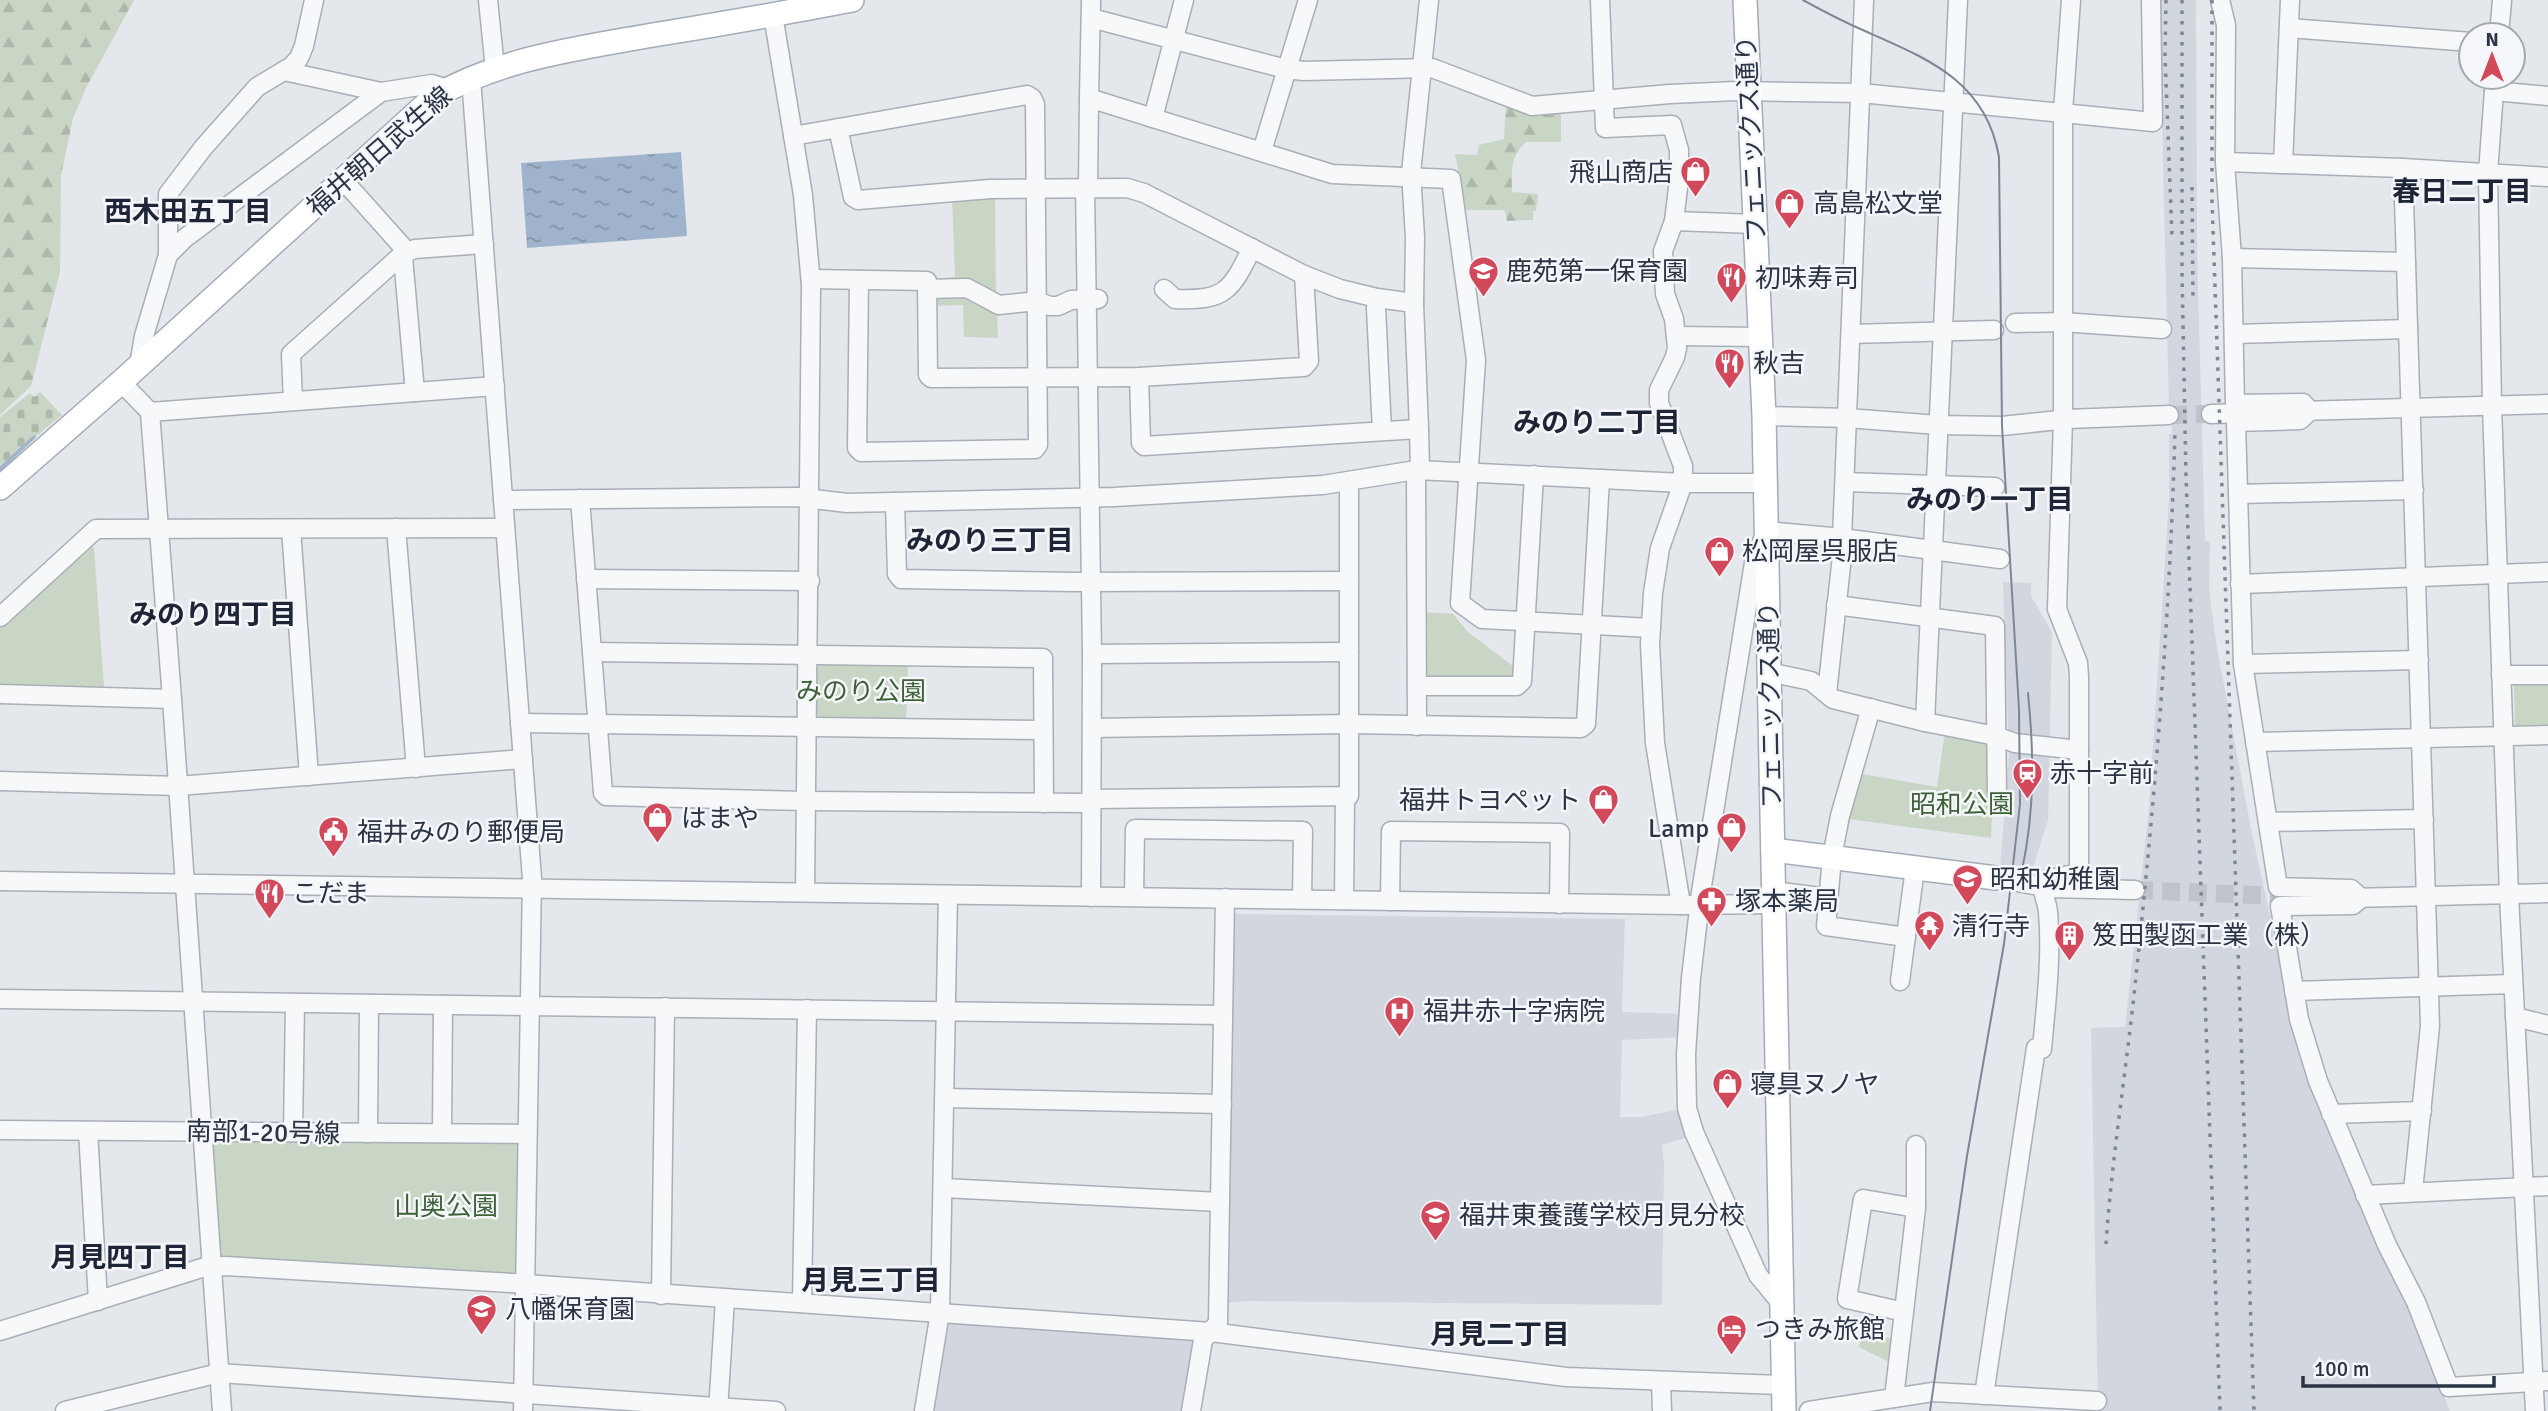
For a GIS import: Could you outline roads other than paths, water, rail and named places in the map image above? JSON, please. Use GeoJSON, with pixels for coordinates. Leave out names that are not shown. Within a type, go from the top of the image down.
{"type":"FeatureCollection","features":[{"type":"Feature","properties":{"kind":"main road","name":"福井朝日武生線"},"geometry":{"type":"LineString","coordinates":[[0,488],[121,382],[433,97],[495,69],[565,51],[852,0]]}},
{"type":"Feature","properties":{"kind":"main road","name":"フェニックス通り"},"geometry":{"type":"LineString","coordinates":[[1745,0],[1766,483],[1784,1411]]}},
{"type":"Feature","properties":{"kind":"main road"},"geometry":{"type":"LineString","coordinates":[[1773,850],[1996,878]]}},
{"type":"Feature","properties":{"kind":"street"},"geometry":{"type":"LineString","coordinates":[[139,365],[144,336],[168,256],[168,194],[203,148],[257,87],[284,71],[299,58],[314,0]]}},
{"type":"Feature","properties":{"kind":"street"},"geometry":{"type":"LineString","coordinates":[[488,0],[495,69]]}},
{"type":"Feature","properties":{"kind":"street"},"geometry":{"type":"LineString","coordinates":[[1153,118],[1184,0]]}},
{"type":"Feature","properties":{"kind":"street"},"geometry":{"type":"LineString","coordinates":[[1262,151],[1308,0]]}},
{"type":"Feature","properties":{"kind":"street"},"geometry":{"type":"LineString","coordinates":[[1417,726],[1419,429],[1414,303],[1415,237],[1411,179],[1429,0]]}},
{"type":"Feature","properties":{"kind":"street"},"geometry":{"type":"LineString","coordinates":[[1600,0],[1605,128],[1672,125],[1679,160],[1674,221],[1663,251],[1665,294],[1674,318],[1675,357],[1659,390],[1660,403],[1683,466],[1683,483],[1660,548],[1651,628],[1655,743],[1690,905],[1687,1108],[1694,1132],[1758,1275],[1782,1303]]}},
{"type":"Feature","properties":{"kind":"street"},"geometry":{"type":"LineString","coordinates":[[1827,694],[1843,538],[1864,0]]}},
{"type":"Feature","properties":{"kind":"street"},"geometry":{"type":"LineString","coordinates":[[1925,722],[1958,0]]}},
{"type":"Feature","properties":{"kind":"street"},"geometry":{"type":"LineString","coordinates":[[1984,1395],[2036,1048],[2042,1049],[2048,980],[2048,910],[2042,886],[2045,880],[2079,873],[2078,663],[2057,609],[2063,420],[2063,112],[2071,0]]}},
{"type":"Feature","properties":{"kind":"street"},"geometry":{"type":"LineString","coordinates":[[1091,897],[1093,728],[1088,377],[1092,299],[1086,187],[1091,9],[1174,40],[1286,69],[1304,71],[1432,68],[1532,106],[1748,90],[1861,93],[2153,122],[2151,0]]}},
{"type":"Feature","properties":{"kind":"street"},"geometry":{"type":"LineString","coordinates":[[2220,0],[2226,25],[2225,162],[2232,258],[2235,404],[2302,403],[2310,411]]}},
{"type":"Feature","properties":{"kind":"street"},"geometry":{"type":"LineString","coordinates":[[2283,164],[2290,0]]}},
{"type":"Feature","properties":{"kind":"street"},"geometry":{"type":"LineString","coordinates":[[2500,21],[2502,0]]}},
{"type":"Feature","properties":{"kind":"street"},"geometry":{"type":"LineString","coordinates":[[773,15],[803,195],[811,279],[805,892]]}},
{"type":"Feature","properties":{"kind":"street"},"geometry":{"type":"LineString","coordinates":[[2289,28],[2457,41]]}},
{"type":"Feature","properties":{"kind":"street"},"geometry":{"type":"LineString","coordinates":[[284,71],[381,92],[432,84],[448,89]]}},
{"type":"Feature","properties":{"kind":"street"},"geometry":{"type":"LineString","coordinates":[[471,78],[532,890],[523,1402]]}},
{"type":"Feature","properties":{"kind":"street"},"geometry":{"type":"LineString","coordinates":[[2494,91],[2488,173],[2492,406],[2513,984],[2524,1187],[2541,1381],[2535,1411]]}},
{"type":"Feature","properties":{"kind":"street"},"geometry":{"type":"LineString","coordinates":[[2526,91],[2548,96]]}},
{"type":"Feature","properties":{"kind":"street"},"geometry":{"type":"LineString","coordinates":[[168,256],[185,238],[381,92]]}},
{"type":"Feature","properties":{"kind":"street"},"geometry":{"type":"LineString","coordinates":[[793,136],[1027,95],[1032,98],[1035,104],[1038,377],[1038,445],[1035,449],[861,452],[857,448],[859,280]]}},
{"type":"Feature","properties":{"kind":"street"},"geometry":{"type":"LineString","coordinates":[[1089,99],[1332,174],[1451,179],[1476,360],[1460,603],[1482,619],[1651,628]]}},
{"type":"Feature","properties":{"kind":"street"},"geometry":{"type":"LineString","coordinates":[[838,128],[853,197],[858,200],[990,189],[1127,188],[1144,193],[1304,275],[1340,289],[1414,303]]}},
{"type":"Feature","properties":{"kind":"street"},"geometry":{"type":"LineString","coordinates":[[2225,162],[2403,168],[2548,177]]}},
{"type":"Feature","properties":{"kind":"street"},"geometry":{"type":"LineString","coordinates":[[2403,168],[2430,1026],[2413,1191]]}},
{"type":"Feature","properties":{"kind":"street"},"geometry":{"type":"LineString","coordinates":[[343,180],[402,246],[415,392]]}},
{"type":"Feature","properties":{"kind":"street"},"geometry":{"type":"LineString","coordinates":[[1674,221],[1755,224]]}},
{"type":"Feature","properties":{"kind":"street"},"geometry":{"type":"LineString","coordinates":[[293,401],[291,354],[404,253],[415,249],[484,244]]}},
{"type":"Feature","properties":{"kind":"street"},"geometry":{"type":"LineString","coordinates":[[1164,289],[1175,299],[1209,298],[1223,293],[1236,280],[1252,248]]}},
{"type":"Feature","properties":{"kind":"street"},"geometry":{"type":"LineString","coordinates":[[2232,258],[2406,262]]}},
{"type":"Feature","properties":{"kind":"street"},"geometry":{"type":"LineString","coordinates":[[811,279],[927,281],[928,375],[931,379],[1139,377],[1304,367],[1309,361],[1304,275]]}},
{"type":"Feature","properties":{"kind":"street"},"geometry":{"type":"LineString","coordinates":[[927,289],[967,288],[999,304],[1037,301],[1059,306],[1071,300],[1092,299]]}},
{"type":"Feature","properties":{"kind":"street"},"geometry":{"type":"LineString","coordinates":[[1377,298],[1382,431]]}},
{"type":"Feature","properties":{"kind":"street"},"geometry":{"type":"LineString","coordinates":[[2015,323],[2062,322],[2162,329]]}},
{"type":"Feature","properties":{"kind":"street"},"geometry":{"type":"LineString","coordinates":[[2234,334],[2408,329]]}},
{"type":"Feature","properties":{"kind":"street"},"geometry":{"type":"LineString","coordinates":[[1851,334],[1994,330]]}},
{"type":"Feature","properties":{"kind":"street"},"geometry":{"type":"LineString","coordinates":[[1675,335],[1760,337]]}},
{"type":"Feature","properties":{"kind":"street"},"geometry":{"type":"LineString","coordinates":[[1139,377],[1143,446],[1419,429]]}},
{"type":"Feature","properties":{"kind":"street"},"geometry":{"type":"LineString","coordinates":[[121,382],[150,412],[222,1411]]}},
{"type":"Feature","properties":{"kind":"street"},"geometry":{"type":"LineString","coordinates":[[150,412],[495,386]]}},
{"type":"Feature","properties":{"kind":"street"},"geometry":{"type":"LineString","coordinates":[[2211,414],[2548,404]]}},
{"type":"Feature","properties":{"kind":"street"},"geometry":{"type":"LineString","coordinates":[[2310,411],[2300,420],[2236,422],[2243,664],[2278,887],[2351,889],[2361,898]]}},
{"type":"Feature","properties":{"kind":"street"},"geometry":{"type":"LineString","coordinates":[[1764,416],[2002,426],[2169,415]]}},
{"type":"Feature","properties":{"kind":"street"},"geometry":{"type":"LineString","coordinates":[[503,500],[808,498],[846,503],[1090,498],[1206,493],[1349,482],[1418,470],[1683,483],[1766,483]]}},
{"type":"Feature","properties":{"kind":"street"},"geometry":{"type":"LineString","coordinates":[[1418,686],[1517,687],[1522,681],[1534,475]]}},
{"type":"Feature","properties":{"kind":"street"},"geometry":{"type":"LineString","coordinates":[[1093,728],[1349,724],[1581,728],[1586,724],[1600,479]]}},
{"type":"Feature","properties":{"kind":"street"},"geometry":{"type":"LineString","coordinates":[[580,499],[603,793],[606,796],[1044,803],[1349,796],[1349,482]]}},
{"type":"Feature","properties":{"kind":"street"},"geometry":{"type":"LineString","coordinates":[[1844,482],[1995,487]]}},
{"type":"Feature","properties":{"kind":"street"},"geometry":{"type":"LineString","coordinates":[[2238,494],[2414,490]]}},
{"type":"Feature","properties":{"kind":"street"},"geometry":{"type":"LineString","coordinates":[[895,502],[897,574],[901,579],[1091,582],[1349,581]]}},
{"type":"Feature","properties":{"kind":"street"},"geometry":{"type":"LineString","coordinates":[[396,528],[416,768]]}},
{"type":"Feature","properties":{"kind":"street"},"geometry":{"type":"LineString","coordinates":[[0,617],[96,529],[505,528]]}},
{"type":"Feature","properties":{"kind":"street"},"geometry":{"type":"LineString","coordinates":[[290,530],[309,776]]}},
{"type":"Feature","properties":{"kind":"street"},"geometry":{"type":"LineString","coordinates":[[1690,905],[1754,564],[1766,531],[1843,538],[2000,559]]}},
{"type":"Feature","properties":{"kind":"street"},"geometry":{"type":"LineString","coordinates":[[2240,584],[2548,572]]}},
{"type":"Feature","properties":{"kind":"street"},"geometry":{"type":"LineString","coordinates":[[586,579],[810,581]]}},
{"type":"Feature","properties":{"kind":"street"},"geometry":{"type":"LineString","coordinates":[[1836,605],[1996,626],[1997,794]]}},
{"type":"Feature","properties":{"kind":"street"},"geometry":{"type":"LineString","coordinates":[[592,652],[1043,658],[1044,803]]}},
{"type":"Feature","properties":{"kind":"street"},"geometry":{"type":"LineString","coordinates":[[1092,654],[1349,652]]}},
{"type":"Feature","properties":{"kind":"street"},"geometry":{"type":"LineString","coordinates":[[2243,664],[2419,660]]}},
{"type":"Feature","properties":{"kind":"street"},"geometry":{"type":"LineString","coordinates":[[1769,672],[1811,681],[1833,699],[1996,736],[2015,743],[2079,750]]}},
{"type":"Feature","properties":{"kind":"street"},"geometry":{"type":"LineString","coordinates":[[2501,675],[2548,675]]}},
{"type":"Feature","properties":{"kind":"street"},"geometry":{"type":"LineString","coordinates":[[0,694],[172,699]]}},
{"type":"Feature","properties":{"kind":"street"},"geometry":{"type":"LineString","coordinates":[[1871,708],[1840,816],[1832,858],[1826,926],[1906,937]]}},
{"type":"Feature","properties":{"kind":"street"},"geometry":{"type":"LineString","coordinates":[[520,723],[1044,730]]}},
{"type":"Feature","properties":{"kind":"street"},"geometry":{"type":"LineString","coordinates":[[2255,742],[2548,735]]}},
{"type":"Feature","properties":{"kind":"street"},"geometry":{"type":"LineString","coordinates":[[0,781],[178,786],[523,759]]}},
{"type":"Feature","properties":{"kind":"street"},"geometry":{"type":"LineString","coordinates":[[1344,900],[1345,796]]}},
{"type":"Feature","properties":{"kind":"street"},"geometry":{"type":"LineString","coordinates":[[2268,821],[2424,818]]}},
{"type":"Feature","properties":{"kind":"street"},"geometry":{"type":"LineString","coordinates":[[1134,897],[1135,829],[1303,831],[1302,900]]}},
{"type":"Feature","properties":{"kind":"street"},"geometry":{"type":"LineString","coordinates":[[1390,901],[1391,831],[1560,833],[1559,904]]}},
{"type":"Feature","properties":{"kind":"street"},"geometry":{"type":"LineString","coordinates":[[1900,981],[1915,868]]}},
{"type":"Feature","properties":{"kind":"street"},"geometry":{"type":"LineString","coordinates":[[1996,878],[2042,886],[2135,890]]}},
{"type":"Feature","properties":{"kind":"street"},"geometry":{"type":"LineString","coordinates":[[0,881],[1559,904],[1690,905],[1773,897],[1828,898]]}},
{"type":"Feature","properties":{"kind":"street"},"geometry":{"type":"LineString","coordinates":[[2278,896],[2361,898],[2548,893]]}},
{"type":"Feature","properties":{"kind":"street"},"geometry":{"type":"LineString","coordinates":[[924,1411],[940,1312],[948,895]]}},
{"type":"Feature","properties":{"kind":"street"},"geometry":{"type":"LineString","coordinates":[[1191,1411],[1203,1340],[1218,1324],[1226,898]]}},
{"type":"Feature","properties":{"kind":"street"},"geometry":{"type":"LineString","coordinates":[[2361,898],[2353,905],[2280,906],[2299,1020],[2318,1081],[2386,1245],[2416,1302],[2449,1387],[2541,1381]]}},
{"type":"Feature","properties":{"kind":"street"},"geometry":{"type":"LineString","coordinates":[[2294,991],[2513,984]]}},
{"type":"Feature","properties":{"kind":"street"},"geometry":{"type":"LineString","coordinates":[[0,999],[1223,1015]]}},
{"type":"Feature","properties":{"kind":"street"},"geometry":{"type":"LineString","coordinates":[[293,1132],[295,1003]]}},
{"type":"Feature","properties":{"kind":"street"},"geometry":{"type":"LineString","coordinates":[[368,1133],[369,1004]]}},
{"type":"Feature","properties":{"kind":"street"},"geometry":{"type":"LineString","coordinates":[[442,1133],[443,1005]]}},
{"type":"Feature","properties":{"kind":"street"},"geometry":{"type":"LineString","coordinates":[[661,1295],[665,1007]]}},
{"type":"Feature","properties":{"kind":"street"},"geometry":{"type":"LineString","coordinates":[[802,1304],[807,1009]]}},
{"type":"Feature","properties":{"kind":"street"},"geometry":{"type":"LineString","coordinates":[[2515,1017],[2548,1025]]}},
{"type":"Feature","properties":{"kind":"street"},"geometry":{"type":"LineString","coordinates":[[945,1098],[1222,1104]]}},
{"type":"Feature","properties":{"kind":"street"},"geometry":{"type":"LineString","coordinates":[[2332,1114],[2422,1111]]}},
{"type":"Feature","properties":{"kind":"street","name":"南部1-20号線"},"geometry":{"type":"LineString","coordinates":[[0,1130],[527,1133]]}},
{"type":"Feature","properties":{"kind":"street"},"geometry":{"type":"LineString","coordinates":[[88,1130],[98,1301]]}},
{"type":"Feature","properties":{"kind":"street"},"geometry":{"type":"LineString","coordinates":[[1894,1398],[1916,1208],[1916,1145]]}},
{"type":"Feature","properties":{"kind":"street"},"geometry":{"type":"LineString","coordinates":[[2365,1195],[2548,1186]]}},
{"type":"Feature","properties":{"kind":"street"},"geometry":{"type":"LineString","coordinates":[[943,1188],[1220,1202]]}},
{"type":"Feature","properties":{"kind":"street"},"geometry":{"type":"LineString","coordinates":[[1904,1312],[1847,1299],[1863,1199],[1916,1208]]}},
{"type":"Feature","properties":{"kind":"street"},"geometry":{"type":"LineString","coordinates":[[0,1331],[212,1266],[525,1284],[1212,1332],[1566,1377],[1783,1385]]}},
{"type":"Feature","properties":{"kind":"street"},"geometry":{"type":"LineString","coordinates":[[719,1409],[725,1299]]}},
{"type":"Feature","properties":{"kind":"street"},"geometry":{"type":"LineString","coordinates":[[70,1410],[219,1373],[523,1402],[776,1411]]}},
{"type":"Feature","properties":{"kind":"street"},"geometry":{"type":"LineString","coordinates":[[1661,1381],[1662,1411]]}},
{"type":"Feature","properties":{"kind":"street"},"geometry":{"type":"LineString","coordinates":[[1809,1411],[1933,1392],[1964,1403],[1984,1395],[2097,1401]]}},
{"type":"Feature","properties":{"kind":"water"},"geometry":{"type":"Polygon","coordinates":[[[681,152],[687,236],[527,248],[521,163],[681,152]]]}},
{"type":"Feature","properties":{"kind":"waterway"},"geometry":{"type":"LineString","coordinates":[[0,469],[34,437]]}},
{"type":"Feature","properties":{"kind":"tunnel"},"geometry":{"type":"LineString","coordinates":[[2169,415],[2211,414]]}},
{"type":"Feature","properties":{"kind":"tunnel"},"geometry":{"type":"LineString","coordinates":[[2135,890],[2278,896]]}},
{"type":"Feature","properties":{"kind":"tram line"},"geometry":{"type":"LineString","coordinates":[[1803,0],[1911,52],[1951,76],[1968,91],[1981,109],[1992,131],[1999,157],[2002,426],[2019,709],[2020,804],[2004,944],[1967,1156],[1930,1411]]}},
{"type":"Feature","properties":{"kind":"tram line"},"geometry":{"type":"LineString","coordinates":[[2022,870],[2032,782],[2028,693]]}},
{"type":"Feature","properties":{"kind":"railway"},"geometry":{"type":"LineString","coordinates":[[2166,0],[2165,56],[2172,236]]}},
{"type":"Feature","properties":{"kind":"railway"},"geometry":{"type":"LineString","coordinates":[[2182,0],[2182,272],[2186,477],[2220,1411]]}},
{"type":"Feature","properties":{"kind":"railway"},"geometry":{"type":"LineString","coordinates":[[2212,0],[2212,200],[2254,1411]]}},
{"type":"Feature","properties":{"kind":"railway"},"geometry":{"type":"LineString","coordinates":[[2192,187],[2193,302]]}},
{"type":"Feature","properties":{"kind":"railway"},"geometry":{"type":"LineString","coordinates":[[2106,1244],[2136,976],[2155,773],[2175,432]]}},
{"type":"Feature","properties":{"kind":"place","name":"飛山商店"},"geometry":{"type":"Point","coordinates":[1696,199]}},
{"type":"Feature","properties":{"kind":"place","name":"高島松文堂"},"geometry":{"type":"Point","coordinates":[1790,230]}},
{"type":"Feature","properties":{"kind":"place","name":"鹿苑第一保育園"},"geometry":{"type":"Point","coordinates":[1483,298]}},
{"type":"Feature","properties":{"kind":"place","name":"初味寿司"},"geometry":{"type":"Point","coordinates":[1732,305]}},
{"type":"Feature","properties":{"kind":"place","name":"秋吉"},"geometry":{"type":"Point","coordinates":[1730,390]}},
{"type":"Feature","properties":{"kind":"place","name":"松岡屋呉服店"},"geometry":{"type":"Point","coordinates":[1719,578]}},
{"type":"Feature","properties":{"kind":"place","name":"赤十字前"},"geometry":{"type":"Point","coordinates":[2027,800]}},
{"type":"Feature","properties":{"kind":"place","name":"福井トヨペット"},"geometry":{"type":"Point","coordinates":[1604,827]}},
{"type":"Feature","properties":{"kind":"place","name":"はまや"},"geometry":{"type":"Point","coordinates":[658,845]}},
{"type":"Feature","properties":{"kind":"place","name":"Lamp"},"geometry":{"type":"Point","coordinates":[1732,855]}},
{"type":"Feature","properties":{"kind":"place","name":"福井みのり郵便局"},"geometry":{"type":"Point","coordinates":[334,859]}},
{"type":"Feature","properties":{"kind":"place","name":"昭和幼稚園"},"geometry":{"type":"Point","coordinates":[1967,906]}},
{"type":"Feature","properties":{"kind":"place","name":"こだま"},"geometry":{"type":"Point","coordinates":[269,920]}},
{"type":"Feature","properties":{"kind":"place","name":"塚本薬局"},"geometry":{"type":"Point","coordinates":[1712,928]}},
{"type":"Feature","properties":{"kind":"place","name":"清行寺"},"geometry":{"type":"Point","coordinates":[1929,953]}},
{"type":"Feature","properties":{"kind":"place","name":"笈田製函工業（株）"},"geometry":{"type":"Point","coordinates":[2069,962]}},
{"type":"Feature","properties":{"kind":"place","name":"福井赤十字病院"},"geometry":{"type":"Point","coordinates":[1400,1038]}},
{"type":"Feature","properties":{"kind":"place","name":"寝具ヌノヤ"},"geometry":{"type":"Point","coordinates":[1727,1111]}},
{"type":"Feature","properties":{"kind":"place","name":"福井東養護学校月見分校"},"geometry":{"type":"Point","coordinates":[1436,1242]}},
{"type":"Feature","properties":{"kind":"place","name":"八幡保育園"},"geometry":{"type":"Point","coordinates":[482,1336]}},
{"type":"Feature","properties":{"kind":"place","name":"つきみ旅館"},"geometry":{"type":"Point","coordinates":[1732,1356]}},
{"type":"Feature","properties":{"kind":"district","name":"春日二丁目"},"geometry":{"type":"Point","coordinates":[2462,191]}},
{"type":"Feature","properties":{"kind":"district","name":"西木田五丁目"},"geometry":{"type":"Point","coordinates":[188,211]}},
{"type":"Feature","properties":{"kind":"district","name":"みのり二丁目"},"geometry":{"type":"Point","coordinates":[1597,422]}},
{"type":"Feature","properties":{"kind":"district","name":"みのり一丁目"},"geometry":{"type":"Point","coordinates":[1990,499]}},
{"type":"Feature","properties":{"kind":"district","name":"みのり三丁目"},"geometry":{"type":"Point","coordinates":[990,540]}},
{"type":"Feature","properties":{"kind":"district","name":"みのり四丁目"},"geometry":{"type":"Point","coordinates":[213,614]}},
{"type":"Feature","properties":{"kind":"district","name":"月見四丁目"},"geometry":{"type":"Point","coordinates":[120,1257]}},
{"type":"Feature","properties":{"kind":"district","name":"月見三丁目"},"geometry":{"type":"Point","coordinates":[871,1280]}},
{"type":"Feature","properties":{"kind":"district","name":"月見二丁目"},"geometry":{"type":"Point","coordinates":[1500,1334]}},
{"type":"Feature","properties":{"kind":"park label","name":"みのり公園"},"geometry":{"type":"Point","coordinates":[861,691]}},
{"type":"Feature","properties":{"kind":"park label","name":"昭和公園"},"geometry":{"type":"Point","coordinates":[1962,804]}},
{"type":"Feature","properties":{"kind":"park label","name":"山奥公園"},"geometry":{"type":"Point","coordinates":[446,1206]}}]}
